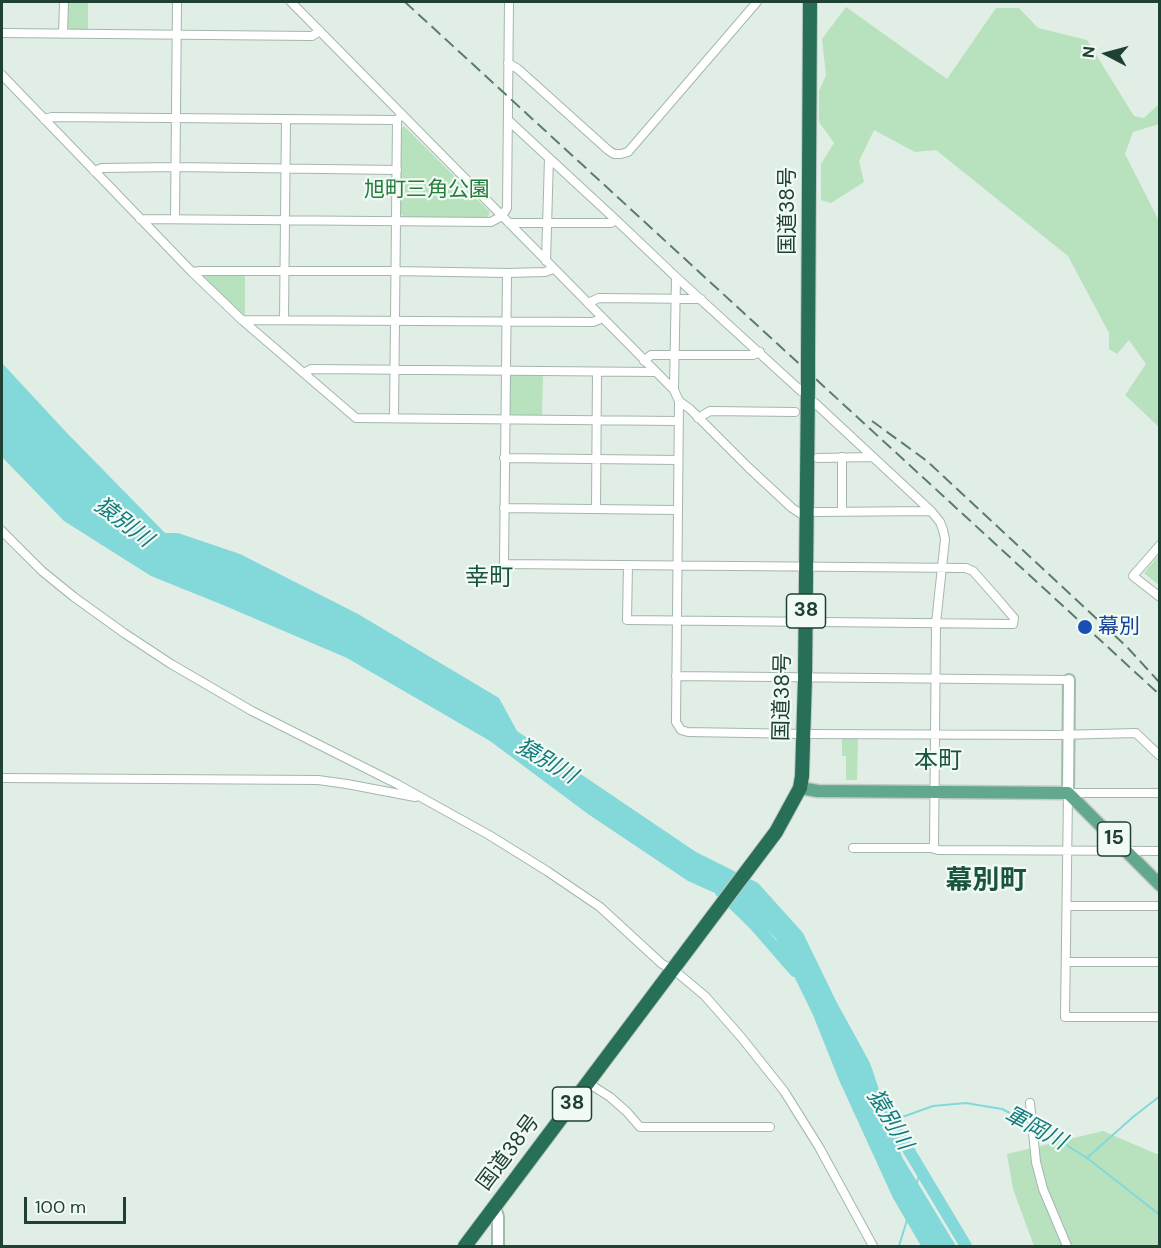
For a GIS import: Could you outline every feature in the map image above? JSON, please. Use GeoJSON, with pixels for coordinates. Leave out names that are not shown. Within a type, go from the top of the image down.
{"type":"FeatureCollection","features":[{"type":"Feature","properties":{"kind":"highway","name":"国道38号"},"geometry":{"type":"LineString","coordinates":[[465,1246],[776,832],[800,788],[804,734],[807,566],[811,514],[805,387],[808,360],[810,2]]}},
{"type":"Feature","properties":{"kind":"main road"},"geometry":{"type":"LineString","coordinates":[[800,788],[818,791],[1068,793],[1069,680]]}},
{"type":"Feature","properties":{"kind":"main road","name":"15"},"geometry":{"type":"LineString","coordinates":[[1068,793],[1160,885]]}},
{"type":"Feature","properties":{"kind":"main road"},"geometry":{"type":"LineString","coordinates":[[495,1207],[498,1218],[498,1246]]}},
{"type":"Feature","properties":{"kind":"street"},"geometry":{"type":"LineString","coordinates":[[63,34],[64,2]]}},
{"type":"Feature","properties":{"kind":"street"},"geometry":{"type":"LineString","coordinates":[[175,219],[177,2]]}},
{"type":"Feature","properties":{"kind":"street"},"geometry":{"type":"LineString","coordinates":[[291,2],[400,117],[502,216],[674,390],[679,401],[676,722],[681,730],[804,734],[1136,734],[1160,756]]}},
{"type":"Feature","properties":{"kind":"street"},"geometry":{"type":"LineString","coordinates":[[140,219],[491,222],[502,216],[507,208],[509,2]]}},
{"type":"Feature","properties":{"kind":"street"},"geometry":{"type":"LineString","coordinates":[[508,63],[518,69],[608,150],[614,154],[621,154],[628,152],[757,2]]}},
{"type":"Feature","properties":{"kind":"street"},"geometry":{"type":"LineString","coordinates":[[2,33],[312,36],[320,31]]}},
{"type":"Feature","properties":{"kind":"street"},"geometry":{"type":"LineString","coordinates":[[2,75],[192,272],[242,320],[356,418],[678,422]]}},
{"type":"Feature","properties":{"kind":"street"},"geometry":{"type":"LineString","coordinates":[[44,119],[52,117],[286,119],[400,117]]}},
{"type":"Feature","properties":{"kind":"street"},"geometry":{"type":"LineString","coordinates":[[394,418],[397,170],[400,117]]}},
{"type":"Feature","properties":{"kind":"street"},"geometry":{"type":"LineString","coordinates":[[284,320],[286,119]]}},
{"type":"Feature","properties":{"kind":"street"},"geometry":{"type":"LineString","coordinates":[[508,120],[700,299],[760,352],[805,387]]}},
{"type":"Feature","properties":{"kind":"street"},"geometry":{"type":"LineString","coordinates":[[546,261],[549,158]]}},
{"type":"Feature","properties":{"kind":"street"},"geometry":{"type":"LineString","coordinates":[[94,171],[102,168],[175,167],[397,170]]}},
{"type":"Feature","properties":{"kind":"street"},"geometry":{"type":"LineString","coordinates":[[509,223],[610,223],[616,220]]}},
{"type":"Feature","properties":{"kind":"street"},"geometry":{"type":"LineString","coordinates":[[192,272],[507,273],[545,272],[554,268]]}},
{"type":"Feature","properties":{"kind":"street"},"geometry":{"type":"LineString","coordinates":[[507,273],[504,564],[942,567],[966,568],[973,571],[1014,618],[1014,624],[627,620],[628,565]]}},
{"type":"Feature","properties":{"kind":"street"},"geometry":{"type":"LineString","coordinates":[[674,390],[676,277]]}},
{"type":"Feature","properties":{"kind":"street"},"geometry":{"type":"LineString","coordinates":[[588,303],[599,298],[700,299]]}},
{"type":"Feature","properties":{"kind":"street"},"geometry":{"type":"LineString","coordinates":[[242,320],[593,322],[603,318]]}},
{"type":"Feature","properties":{"kind":"street"},"geometry":{"type":"LineString","coordinates":[[644,361],[651,355],[753,355],[760,352]]}},
{"type":"Feature","properties":{"kind":"street"},"geometry":{"type":"LineString","coordinates":[[304,373],[311,369],[656,372]]}},
{"type":"Feature","properties":{"kind":"street"},"geometry":{"type":"LineString","coordinates":[[596,509],[597,372]]}},
{"type":"Feature","properties":{"kind":"street"},"geometry":{"type":"LineString","coordinates":[[679,401],[792,508],[811,514],[931,511]]}},
{"type":"Feature","properties":{"kind":"street"},"geometry":{"type":"LineString","coordinates":[[815,403],[931,511],[944,530],[936,623],[934,848]]}},
{"type":"Feature","properties":{"kind":"street"},"geometry":{"type":"LineString","coordinates":[[698,418],[710,411],[795,412]]}},
{"type":"Feature","properties":{"kind":"street"},"geometry":{"type":"LineString","coordinates":[[842,457],[842,512]]}},
{"type":"Feature","properties":{"kind":"street"},"geometry":{"type":"LineString","coordinates":[[818,458],[872,457]]}},
{"type":"Feature","properties":{"kind":"street"},"geometry":{"type":"LineString","coordinates":[[504,458],[678,459]]}},
{"type":"Feature","properties":{"kind":"street"},"geometry":{"type":"LineString","coordinates":[[504,508],[677,510]]}},
{"type":"Feature","properties":{"kind":"street"},"geometry":{"type":"LineString","coordinates":[[2,531],[42,571],[74,597],[171,664],[252,711],[387,779],[489,835],[600,907],[662,964],[677,965],[741,1036],[783,1091],[819,1147],[873,1246]]}},
{"type":"Feature","properties":{"kind":"street"},"geometry":{"type":"LineString","coordinates":[[1160,545],[1133,576],[1160,597]]}},
{"type":"Feature","properties":{"kind":"street"},"geometry":{"type":"LineString","coordinates":[[676,676],[1069,680]]}},
{"type":"Feature","properties":{"kind":"street"},"geometry":{"type":"LineString","coordinates":[[2,778],[318,780],[422,799]]}},
{"type":"Feature","properties":{"kind":"street"},"geometry":{"type":"LineString","coordinates":[[1160,794],[1068,793],[1065,1017],[1160,1017]]}},
{"type":"Feature","properties":{"kind":"street"},"geometry":{"type":"LineString","coordinates":[[853,848],[1160,851]]}},
{"type":"Feature","properties":{"kind":"street"},"geometry":{"type":"LineString","coordinates":[[1066,906],[1160,906]]}},
{"type":"Feature","properties":{"kind":"street"},"geometry":{"type":"LineString","coordinates":[[1066,962],[1160,962]]}},
{"type":"Feature","properties":{"kind":"street"},"geometry":{"type":"LineString","coordinates":[[588,1083],[610,1097],[640,1127],[770,1127]]}},
{"type":"Feature","properties":{"kind":"street"},"geometry":{"type":"LineString","coordinates":[[1030,1103],[1036,1162],[1047,1199],[1067,1246]]}},
{"type":"Feature","properties":{"kind":"green space"},"geometry":{"type":"Polygon","coordinates":[[[67,2],[88,2],[88,30],[70,30],[66,26],[67,2]]]}},
{"type":"Feature","properties":{"kind":"green space"},"geometry":{"type":"Polygon","coordinates":[[[846,7],[947,79],[996,8],[1019,8],[1038,28],[1087,40],[1134,116],[1144,118],[1159,104],[1159,124],[1133,132],[1125,154],[1159,221],[1159,427],[1125,395],[1146,364],[1129,340],[1117,354],[1109,349],[1109,333],[1068,256],[936,150],[915,152],[874,130],[859,161],[864,182],[831,203],[821,200],[821,164],[834,143],[819,122],[819,91],[826,75],[822,39],[846,7]]]}},
{"type":"Feature","properties":{"kind":"green space","name":"旭町三角公園"},"geometry":{"type":"Polygon","coordinates":[[[404,126],[490,212],[487,219],[404,217],[399,212],[400,130],[404,126]]]}},
{"type":"Feature","properties":{"kind":"green space"},"geometry":{"type":"Polygon","coordinates":[[[205,272],[245,273],[245,315],[241,315],[202,279],[205,272]]]}},
{"type":"Feature","properties":{"kind":"green space"},"geometry":{"type":"Polygon","coordinates":[[[508,374],[543,374],[542,416],[508,416],[508,374]]]}},
{"type":"Feature","properties":{"kind":"green space"},"geometry":{"type":"Polygon","coordinates":[[[1159,555],[1159,585],[1144,573],[1159,555]]]}},
{"type":"Feature","properties":{"kind":"green space"},"geometry":{"type":"Polygon","coordinates":[[[842,738],[858,738],[857,780],[846,780],[846,756],[842,756],[842,738]]]}},
{"type":"Feature","properties":{"kind":"green space"},"geometry":{"type":"Polygon","coordinates":[[[1103,1131],[1159,1155],[1159,1246],[1034,1246],[1013,1189],[1007,1154],[1103,1131]]]}},
{"type":"Feature","properties":{"kind":"water"},"geometry":{"type":"Polygon","coordinates":[[[2,363],[165,533],[178,533],[240,554],[358,614],[499,698],[517,731],[696,852],[758,883],[803,933],[836,1001],[870,1063],[902,1157],[956,1246],[921,1246],[893,1198],[839,1080],[813,1015],[776,939],[744,906],[688,881],[588,814],[490,741],[347,658],[151,576],[64,521],[2,457],[2,363]]]}},
{"type":"Feature","properties":{"kind":"waterway","name":"猿別川"},"geometry":{"type":"LineString","coordinates":[[721,892],[755,925],[795,971]]}},
{"type":"Feature","properties":{"kind":"waterway"},"geometry":{"type":"LineString","coordinates":[[1087,1158],[1160,1096]]}},
{"type":"Feature","properties":{"kind":"waterway","name":"軍岡川"},"geometry":{"type":"LineString","coordinates":[[891,1121],[933,1106],[966,1103],[1002,1109],[1030,1123]]}},
{"type":"Feature","properties":{"kind":"waterway","name":"猿別川"},"geometry":{"type":"LineString","coordinates":[[881,1104],[966,1246]]}},
{"type":"Feature","properties":{"kind":"waterway","name":"軍岡川"},"geometry":{"type":"LineString","coordinates":[[1036,1126],[1087,1158],[1160,1215]]}},
{"type":"Feature","properties":{"kind":"waterway"},"geometry":{"type":"LineString","coordinates":[[916,1186],[920,1172]]}},
{"type":"Feature","properties":{"kind":"waterway"},"geometry":{"type":"LineString","coordinates":[[899,1246],[907,1220]]}},
{"type":"Feature","properties":{"kind":"railway"},"geometry":{"type":"LineString","coordinates":[[405,2],[1160,695]]}},
{"type":"Feature","properties":{"kind":"railway"},"geometry":{"type":"LineString","coordinates":[[872,421],[927,461],[1127,647],[1160,683]]}},
{"type":"Feature","properties":{"kind":"place","name":"幕別"},"geometry":{"type":"Point","coordinates":[1085,627]}},
{"type":"Feature","properties":{"kind":"district","name":"幸町"},"geometry":{"type":"Point","coordinates":[489,579]}},
{"type":"Feature","properties":{"kind":"district","name":"本町"},"geometry":{"type":"Point","coordinates":[938,762]}},
{"type":"Feature","properties":{"kind":"district","name":"幕別町"},"geometry":{"type":"Point","coordinates":[986,882]}}]}
